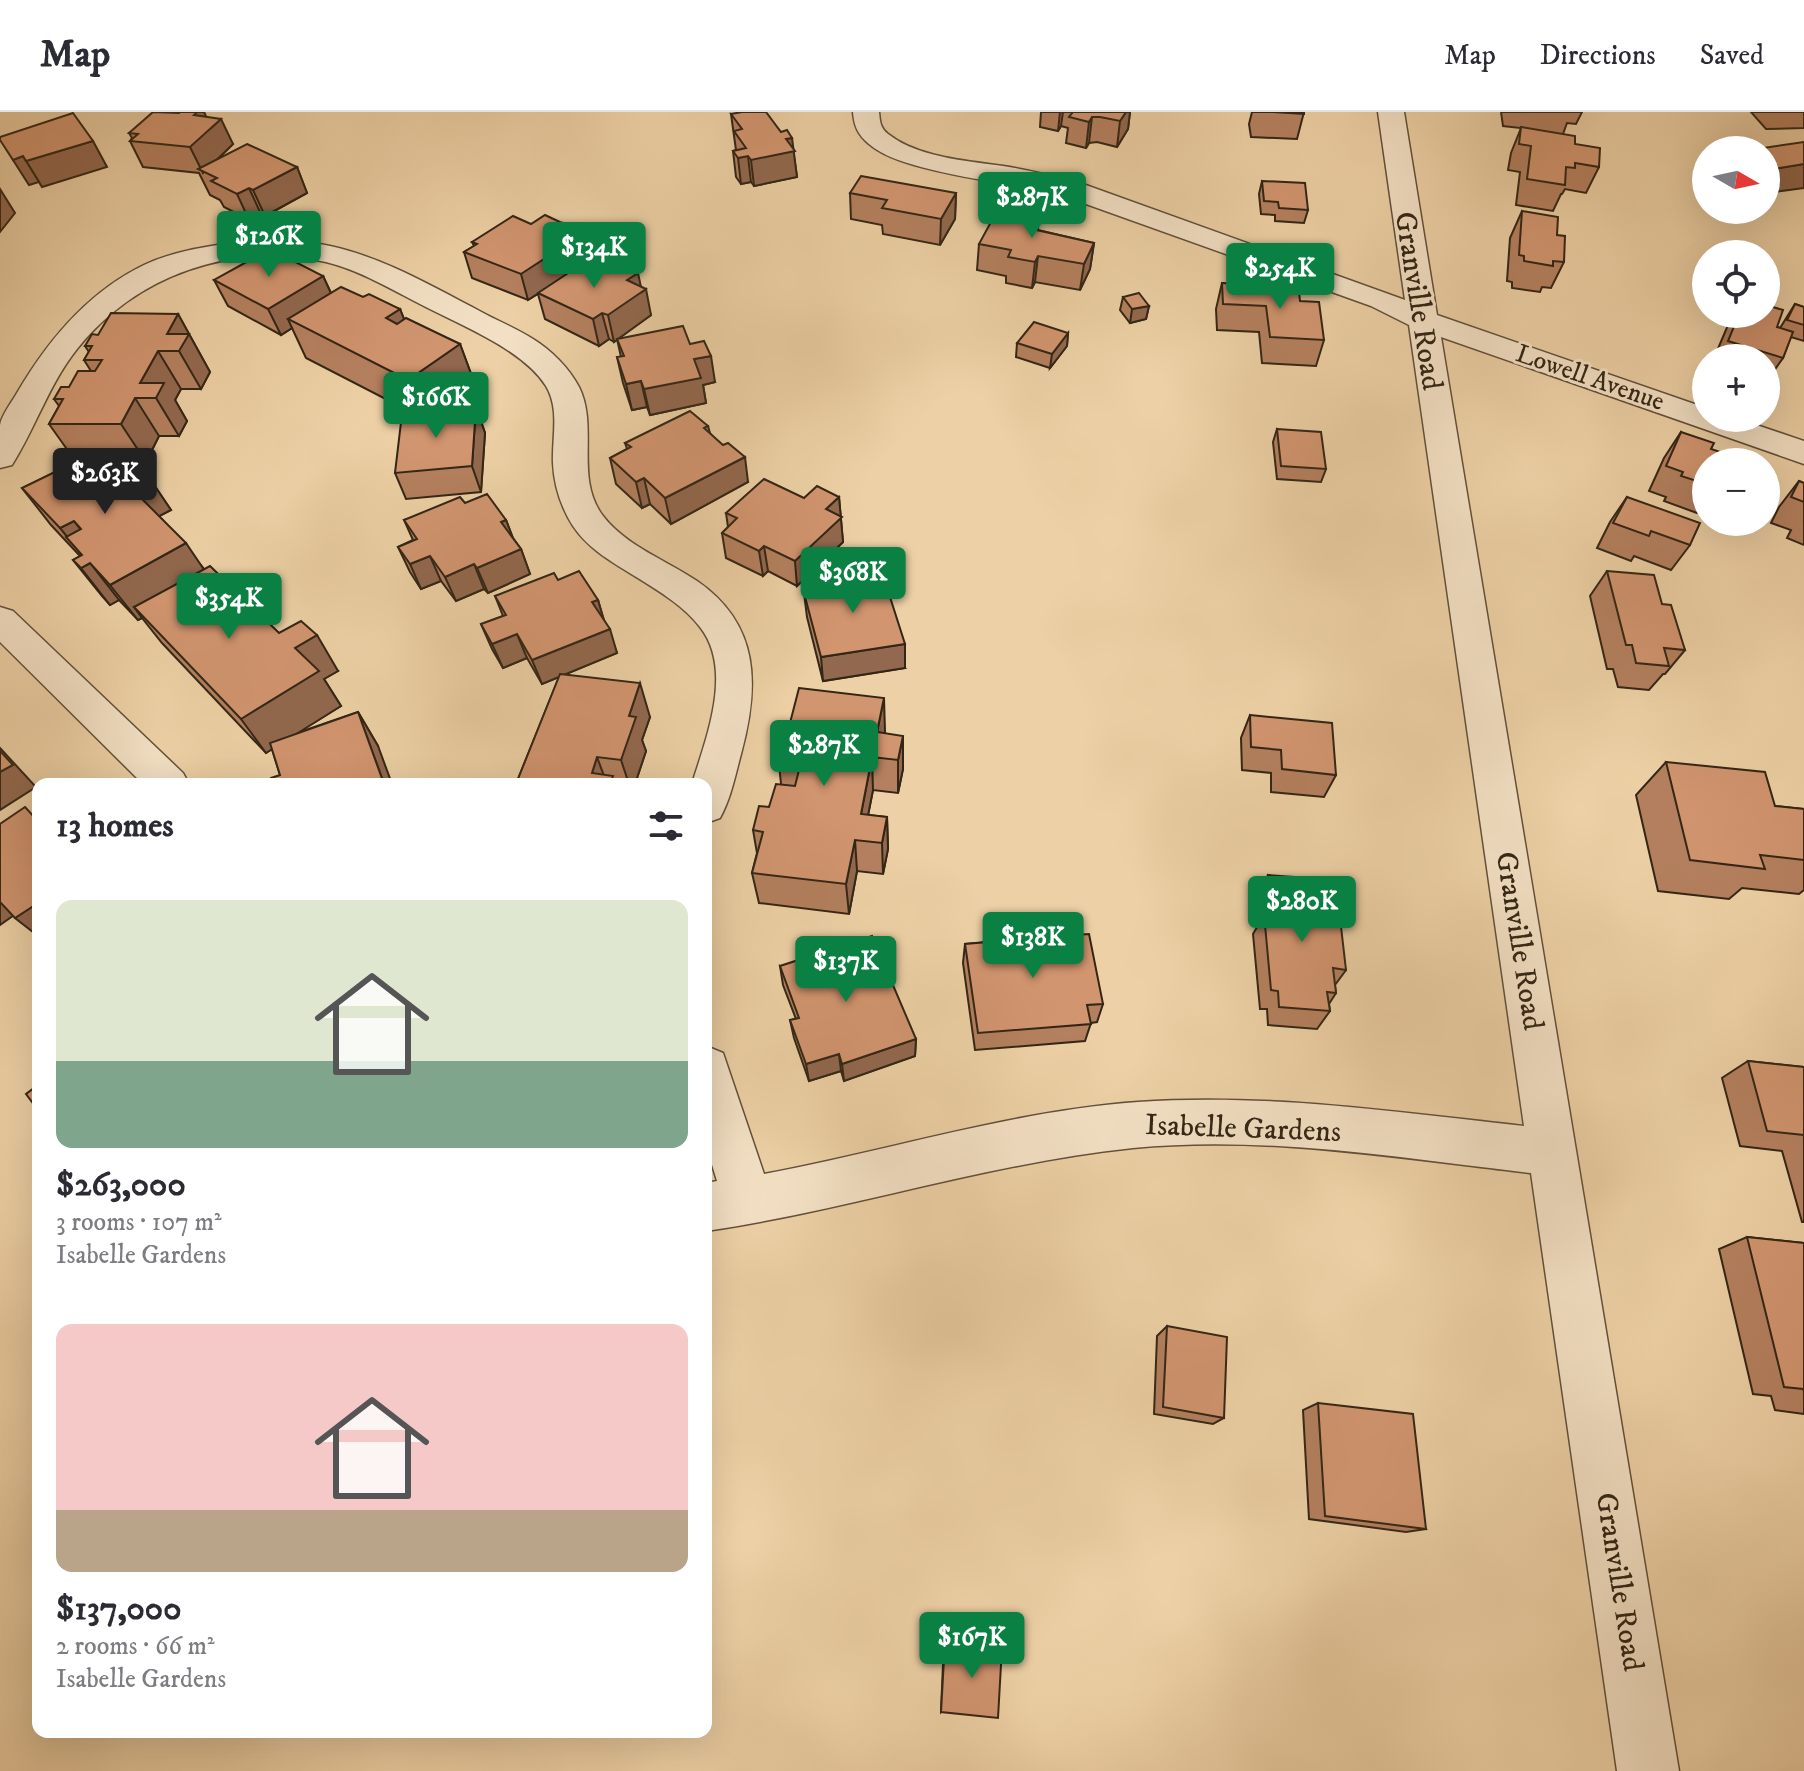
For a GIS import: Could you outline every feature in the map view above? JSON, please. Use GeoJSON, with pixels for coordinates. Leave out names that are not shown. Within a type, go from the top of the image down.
{"type":"FeatureCollection","features":[{"type":"Feature","properties":{"kind":"street","name":"Lowell Avenue"},"geometry":{"type":"LineString","coordinates":[[866,112],[866,126],[894,149],[932,161],[1070,189],[1382,300],[1420,319],[1804,453]]}},
{"type":"Feature","properties":{"kind":"street","name":"Granville Road"},"geometry":{"type":"LineString","coordinates":[[1391,112],[1420,319],[1648,1771]]}},
{"type":"Feature","properties":{"kind":"street"},"geometry":{"type":"LineString","coordinates":[[0,457],[23,411],[69,337],[92,310],[147,274],[189,258],[264,249],[335,255],[362,266],[523,346],[540,358],[563,384],[569,398],[574,494],[582,512],[596,532],[618,550],[674,581],[700,600],[718,621],[736,664],[736,692],[712,783]]}},
{"type":"Feature","properties":{"kind":"street"},"geometry":{"type":"LineString","coordinates":[[0,620],[163,778]]}},
{"type":"Feature","properties":{"kind":"street","name":"Isabelle Gardens"},"geometry":{"type":"LineString","coordinates":[[712,1107],[727,1205],[1061,1134],[1196,1121],[1271,1123],[1552,1152]]}},
{"type":"Feature","properties":{"kind":"building"},"geometry":{"type":"Polygon","coordinates":[[[153,112],[197,112],[194,115],[221,119],[190,147],[130,141],[138,134],[129,133],[153,112]]]}},
{"type":"Feature","properties":{"kind":"building"},"geometry":{"type":"Polygon","coordinates":[[[766,112],[781,132],[787,130],[792,138],[786,139],[795,151],[751,160],[748,156],[738,158],[733,151],[746,148],[734,131],[742,129],[731,114],[766,112]]]}},
{"type":"Feature","properties":{"kind":"building"},"geometry":{"type":"Polygon","coordinates":[[[1073,112],[1126,112],[1120,121],[1092,117],[1089,122],[1069,117],[1073,112]]]}},
{"type":"Feature","properties":{"kind":"building"},"geometry":{"type":"Polygon","coordinates":[[[73,113],[93,141],[26,161],[23,156],[13,160],[0,140],[0,137],[73,113]]]}},
{"type":"Feature","properties":{"kind":"building"},"geometry":{"type":"Polygon","coordinates":[[[1521,127],[1575,136],[1575,144],[1600,148],[1599,167],[1575,163],[1575,168],[1566,167],[1565,185],[1527,179],[1531,146],[1519,144],[1521,127]]]}},
{"type":"Feature","properties":{"kind":"building"},"geometry":{"type":"Polygon","coordinates":[[[1804,142],[1804,164],[1780,168],[1780,146],[1804,142]]]}},
{"type":"Feature","properties":{"kind":"building"},"geometry":{"type":"Polygon","coordinates":[[[247,144],[297,167],[253,190],[249,188],[237,194],[211,181],[217,178],[198,169],[247,144]]]}},
{"type":"Feature","properties":{"kind":"building"},"geometry":{"type":"Polygon","coordinates":[[[861,176],[956,193],[941,219],[882,208],[887,200],[850,193],[861,176]]]}},
{"type":"Feature","properties":{"kind":"building"},"geometry":{"type":"Polygon","coordinates":[[[1262,181],[1305,183],[1308,210],[1279,208],[1278,202],[1264,201],[1262,181]]]}},
{"type":"Feature","properties":{"kind":"building"},"geometry":{"type":"Polygon","coordinates":[[[998,209],[1039,216],[1032,229],[1094,243],[1084,264],[1038,256],[1035,262],[1008,257],[1011,250],[979,244],[998,209]]]}},
{"type":"Feature","properties":{"kind":"building"},"geometry":{"type":"Polygon","coordinates":[[[1522,211],[1558,217],[1557,235],[1565,236],[1564,262],[1553,261],[1553,266],[1524,261],[1524,256],[1519,255],[1522,211]]]}},
{"type":"Feature","properties":{"kind":"building"},"geometry":{"type":"Polygon","coordinates":[[[545,215],[562,223],[548,232],[570,242],[521,274],[464,252],[477,244],[472,242],[513,216],[531,224],[545,215]]]}},
{"type":"Feature","properties":{"kind":"building"},"geometry":{"type":"Polygon","coordinates":[[[270,249],[323,276],[268,309],[214,280],[270,249]]]}},
{"type":"Feature","properties":{"kind":"building"},"geometry":{"type":"Polygon","coordinates":[[[585,262],[609,273],[621,265],[638,273],[627,280],[646,289],[608,315],[602,313],[593,319],[538,293],[585,262]]]}},
{"type":"Feature","properties":{"kind":"building"},"geometry":{"type":"Polygon","coordinates":[[[1222,283],[1255,285],[1256,290],[1299,292],[1300,301],[1319,302],[1324,340],[1270,337],[1266,306],[1223,304],[1222,283]]]}},
{"type":"Feature","properties":{"kind":"building"},"geometry":{"type":"Polygon","coordinates":[[[341,287],[363,297],[369,294],[400,309],[386,318],[397,324],[406,318],[460,344],[408,380],[288,319],[341,287]]]}},
{"type":"Feature","properties":{"kind":"building"},"geometry":{"type":"Polygon","coordinates":[[[1139,293],[1149,306],[1132,309],[1123,297],[1139,293]]]}},
{"type":"Feature","properties":{"kind":"building"},"geometry":{"type":"Polygon","coordinates":[[[1795,304],[1804,307],[1804,325],[1787,320],[1795,304]]]}},
{"type":"Feature","properties":{"kind":"building"},"geometry":{"type":"Polygon","coordinates":[[[111,313],[178,314],[167,334],[189,334],[179,351],[158,351],[140,383],[164,383],[156,398],[135,398],[121,424],[49,424],[63,399],[54,399],[61,387],[69,387],[78,371],[95,371],[102,360],[84,360],[92,346],[85,346],[92,334],[98,335],[111,313]]]}},
{"type":"Feature","properties":{"kind":"building"},"geometry":{"type":"Polygon","coordinates":[[[1034,322],[1068,333],[1052,354],[1017,343],[1034,322]]]}},
{"type":"Feature","properties":{"kind":"building"},"geometry":{"type":"Polygon","coordinates":[[[683,326],[690,344],[704,341],[711,356],[694,359],[701,378],[644,389],[641,381],[626,384],[617,357],[624,356],[617,339],[683,326]]]}},
{"type":"Feature","properties":{"kind":"building"},"geometry":{"type":"Polygon","coordinates":[[[1733,328],[1780,328],[1793,332],[1783,358],[1780,357],[1780,344],[1738,344],[1728,341],[1733,328]]]}},
{"type":"Feature","properties":{"kind":"building"},"geometry":{"type":"Polygon","coordinates":[[[476,407],[472,466],[395,473],[402,414],[476,407]]]}},
{"type":"Feature","properties":{"kind":"building"},"geometry":{"type":"Polygon","coordinates":[[[690,411],[708,426],[704,428],[723,445],[728,443],[745,457],[665,498],[644,478],[636,482],[610,458],[631,447],[625,443],[690,411]]]}},
{"type":"Feature","properties":{"kind":"building"},"geometry":{"type":"Polygon","coordinates":[[[1277,429],[1321,432],[1326,469],[1281,466],[1277,429]]]}},
{"type":"Feature","properties":{"kind":"building"},"geometry":{"type":"Polygon","coordinates":[[[1681,432],[1714,443],[1712,448],[1692,448],[1692,480],[1681,476],[1683,472],[1666,466],[1681,432]]]}},
{"type":"Feature","properties":{"kind":"building"},"geometry":{"type":"Polygon","coordinates":[[[96,452],[113,469],[133,459],[146,473],[126,483],[186,543],[110,585],[90,563],[81,568],[73,560],[82,555],[66,537],[81,529],[74,521],[60,528],[22,488],[96,452]]]}},
{"type":"Feature","properties":{"kind":"building"},"geometry":{"type":"Polygon","coordinates":[[[764,479],[804,498],[817,486],[839,497],[826,509],[842,517],[795,561],[764,546],[759,551],[722,533],[737,518],[726,513],[764,479]]]}},
{"type":"Feature","properties":{"kind":"building"},"geometry":{"type":"Polygon","coordinates":[[[1799,481],[1804,483],[1804,502],[1791,497],[1799,481]]]}},
{"type":"Feature","properties":{"kind":"building"},"geometry":{"type":"Polygon","coordinates":[[[487,494],[506,520],[501,522],[521,549],[477,568],[474,564],[445,577],[430,556],[410,564],[398,547],[417,539],[404,520],[460,497],[465,503],[487,494]]]}},
{"type":"Feature","properties":{"kind":"building"},"geometry":{"type":"Polygon","coordinates":[[[1627,497],[1692,520],[1694,536],[1690,545],[1651,531],[1649,536],[1613,523],[1627,497]]]}},
{"type":"Feature","properties":{"kind":"building"},"geometry":{"type":"Polygon","coordinates":[[[210,566],[279,633],[301,621],[317,635],[295,648],[319,671],[241,719],[134,607],[210,566]]]}},
{"type":"Feature","properties":{"kind":"building"},"geometry":{"type":"Polygon","coordinates":[[[579,571],[598,600],[592,602],[610,629],[532,660],[517,634],[492,644],[481,624],[506,615],[495,596],[554,573],[558,580],[579,571]]]}},
{"type":"Feature","properties":{"kind":"building"},"geometry":{"type":"Polygon","coordinates":[[[1607,571],[1654,575],[1662,604],[1671,605],[1685,650],[1664,648],[1669,666],[1636,663],[1632,645],[1626,645],[1607,571]]]}},
{"type":"Feature","properties":{"kind":"building"},"geometry":{"type":"Polygon","coordinates":[[[882,572],[905,644],[821,657],[804,593],[820,590],[818,582],[882,572]]]}},
{"type":"Feature","properties":{"kind":"building"},"geometry":{"type":"Polygon","coordinates":[[[560,674],[640,683],[629,716],[636,717],[621,760],[597,757],[592,773],[612,778],[518,778],[560,674]]]}},
{"type":"Feature","properties":{"kind":"building"},"geometry":{"type":"Polygon","coordinates":[[[799,688],[884,698],[877,732],[903,736],[898,760],[872,757],[861,814],[887,817],[882,843],[855,840],[846,884],[752,873],[763,832],[753,830],[759,806],[769,807],[776,784],[795,786],[799,770],[779,768],[785,745],[777,744],[782,722],[790,723],[799,688]]]}},
{"type":"Feature","properties":{"kind":"building"},"geometry":{"type":"Polygon","coordinates":[[[358,712],[382,778],[271,778],[280,775],[270,743],[358,712]]]}},
{"type":"Feature","properties":{"kind":"building"},"geometry":{"type":"Polygon","coordinates":[[[1250,715],[1332,723],[1336,775],[1282,769],[1281,750],[1251,747],[1250,715]]]}},
{"type":"Feature","properties":{"kind":"building"},"geometry":{"type":"Polygon","coordinates":[[[0,751],[13,765],[0,772],[0,751]]]}},
{"type":"Feature","properties":{"kind":"building"},"geometry":{"type":"Polygon","coordinates":[[[1666,762],[1765,772],[1775,806],[1804,809],[1804,860],[1760,855],[1765,869],[1690,860],[1666,762]]]}},
{"type":"Feature","properties":{"kind":"building"},"geometry":{"type":"Polygon","coordinates":[[[25,807],[32,815],[32,907],[15,918],[0,902],[0,824],[25,807]]]}},
{"type":"Feature","properties":{"kind":"building"},"geometry":{"type":"Polygon","coordinates":[[[1268,875],[1322,879],[1327,917],[1340,918],[1346,970],[1333,968],[1336,993],[1327,992],[1330,1011],[1279,1007],[1278,991],[1271,990],[1264,914],[1272,915],[1268,875]]]}},
{"type":"Feature","properties":{"kind":"building"},"geometry":{"type":"Polygon","coordinates":[[[1043,919],[1046,937],[1089,934],[1103,1004],[1087,1005],[1091,1024],[978,1033],[965,944],[1010,940],[1007,922],[1043,919]]]}},
{"type":"Feature","properties":{"kind":"building"},"geometry":{"type":"Polygon","coordinates":[[[872,936],[916,1039],[842,1064],[839,1054],[806,1064],[790,1020],[799,1018],[780,966],[872,936]]]}},
{"type":"Feature","properties":{"kind":"building"},"geometry":{"type":"Polygon","coordinates":[[[1748,1061],[1804,1067],[1804,1135],[1767,1131],[1748,1061]]]}},
{"type":"Feature","properties":{"kind":"building"},"geometry":{"type":"Polygon","coordinates":[[[1747,1237],[1804,1243],[1804,1391],[1784,1387],[1747,1237]]]}},
{"type":"Feature","properties":{"kind":"building"},"geometry":{"type":"Polygon","coordinates":[[[1167,1326],[1227,1337],[1224,1418],[1163,1407],[1167,1326]]]}},
{"type":"Feature","properties":{"kind":"building"},"geometry":{"type":"Polygon","coordinates":[[[1318,1403],[1413,1414],[1426,1529],[1325,1516],[1318,1403]]]}},
{"type":"Feature","properties":{"kind":"building"},"geometry":{"type":"Polygon","coordinates":[[[945,1641],[1002,1647],[998,1718],[941,1712],[945,1641]]]}}]}
